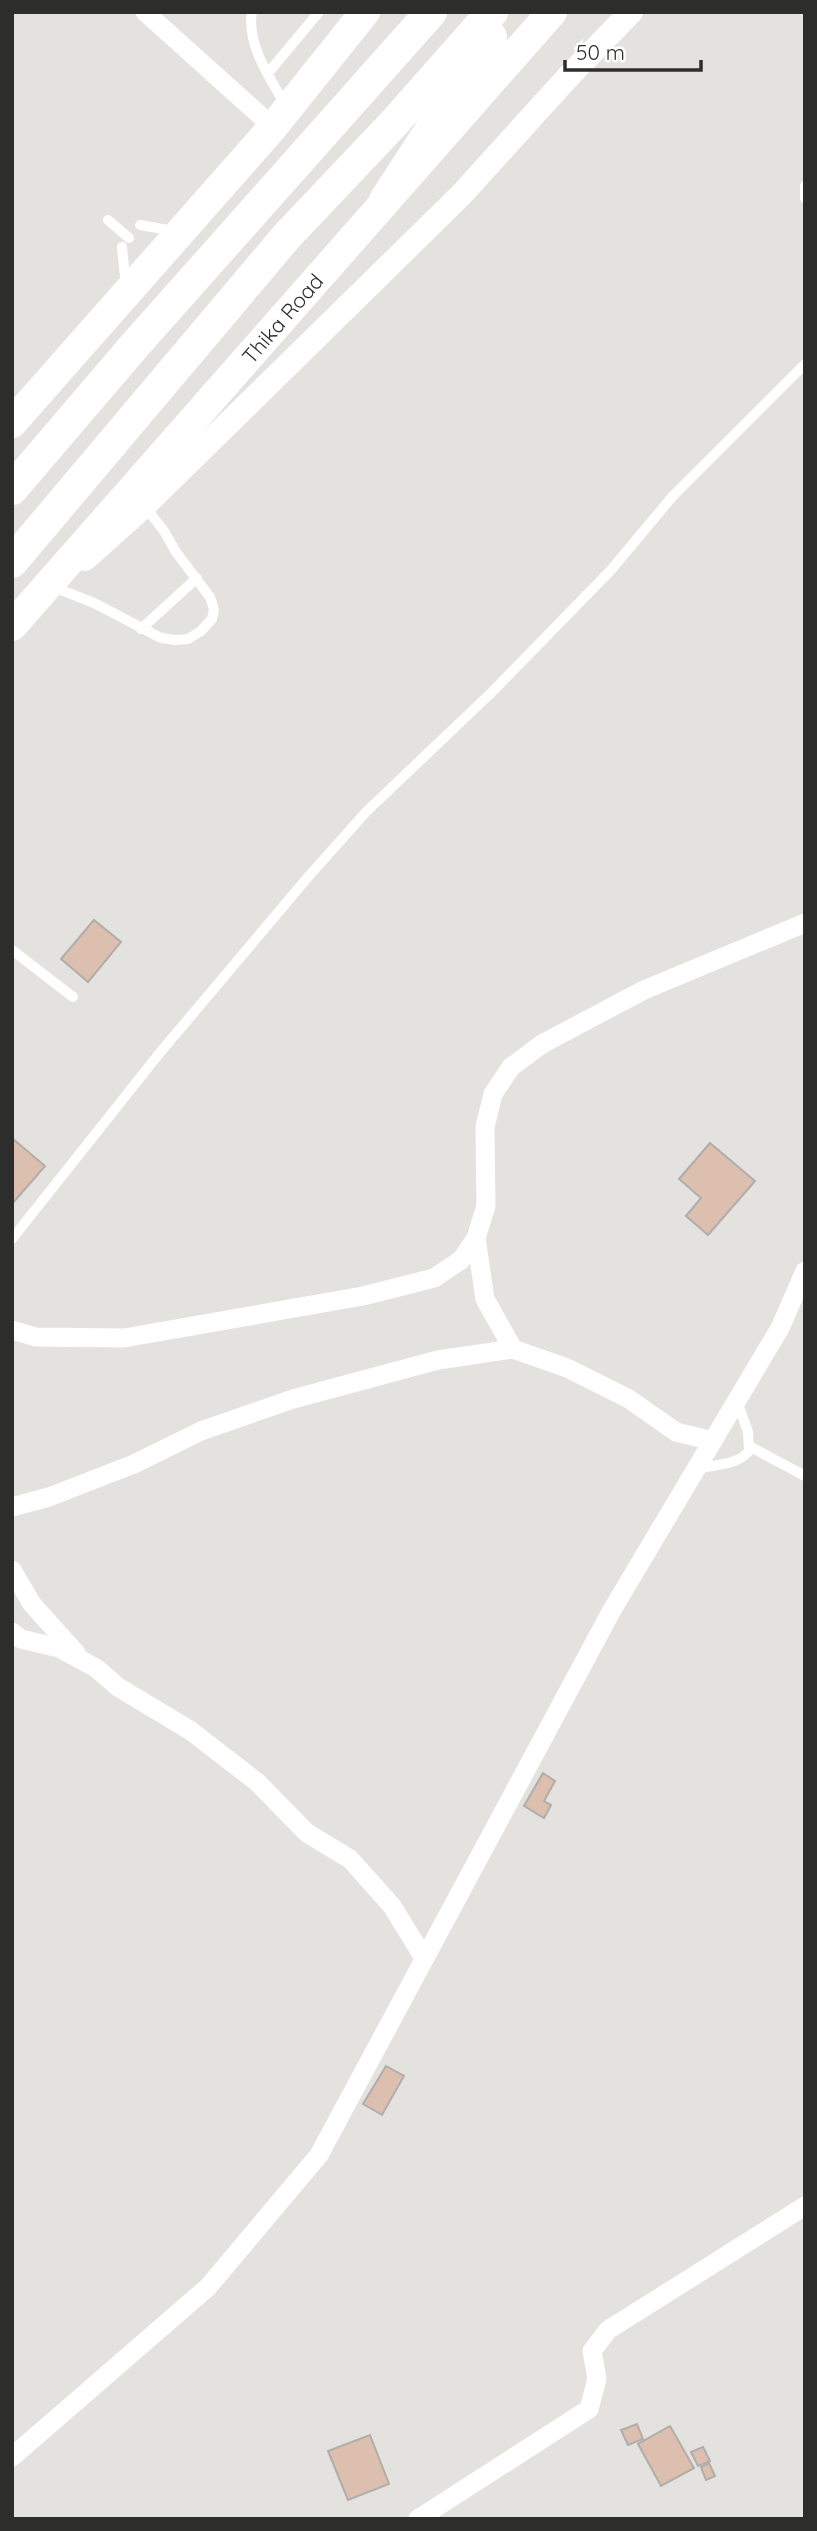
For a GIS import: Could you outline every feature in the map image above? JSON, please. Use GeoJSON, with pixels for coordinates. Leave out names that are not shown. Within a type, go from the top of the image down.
{"type":"FeatureCollection","features":[{"type":"Feature","properties":{"kind":"highway"},"geometry":{"type":"LineString","coordinates":[[12,489],[135,345],[431,12]]}},
{"type":"Feature","properties":{"kind":"highway"},"geometry":{"type":"LineString","coordinates":[[12,562],[286,237],[394,123],[492,12]]}},
{"type":"Feature","properties":{"kind":"highway"},"geometry":{"type":"LineString","coordinates":[[386,200],[507,12]]}},
{"type":"Feature","properties":{"kind":"main road"},"geometry":{"type":"LineString","coordinates":[[12,423],[281,118],[365,12]]}},
{"type":"Feature","properties":{"kind":"main road","name":"Thika Road"},"geometry":{"type":"LineString","coordinates":[[12,626],[552,12]]}},
{"type":"Feature","properties":{"kind":"street"},"geometry":{"type":"LineString","coordinates":[[145,12],[281,118]]}},
{"type":"Feature","properties":{"kind":"street"},"geometry":{"type":"LineString","coordinates":[[50,581],[76,566],[145,506],[461,195],[631,12]]}},
{"type":"Feature","properties":{"kind":"street"},"geometry":{"type":"LineString","coordinates":[[12,1330],[36,1337],[124,1338],[363,1296],[434,1278],[461,1260],[476,1238],[486,1206],[485,1127],[493,1094],[511,1067],[542,1044],[644,990],[805,923]]}},
{"type":"Feature","properties":{"kind":"street"},"geometry":{"type":"LineString","coordinates":[[476,1238],[485,1299],[513,1349]]}},
{"type":"Feature","properties":{"kind":"street"},"geometry":{"type":"LineString","coordinates":[[12,2457],[208,2287],[319,2155],[612,1610],[780,1328],[805,1271]]}},
{"type":"Feature","properties":{"kind":"street"},"geometry":{"type":"LineString","coordinates":[[12,1507],[49,1497],[134,1464],[201,1431],[293,1399],[438,1360],[513,1349],[567,1368],[629,1399],[676,1432],[713,1441]]}},
{"type":"Feature","properties":{"kind":"street"},"geometry":{"type":"LineString","coordinates":[[12,1570],[32,1604],[81,1659]]}},
{"type":"Feature","properties":{"kind":"street"},"geometry":{"type":"LineString","coordinates":[[12,1632],[22,1639],[59,1648],[96,1668],[118,1687],[191,1731],[257,1782],[307,1833],[350,1859],[392,1906],[424,1958]]}},
{"type":"Feature","properties":{"kind":"street"},"geometry":{"type":"LineString","coordinates":[[418,2519],[589,2409],[597,2379],[592,2351],[608,2330],[805,2207]]}},
{"type":"Feature","properties":{"kind":"lane"},"geometry":{"type":"LineString","coordinates":[[252,12],[254,34],[281,118]]}},
{"type":"Feature","properties":{"kind":"lane"},"geometry":{"type":"LineString","coordinates":[[268,74],[319,12]]}},
{"type":"Feature","properties":{"kind":"lane"},"geometry":{"type":"LineString","coordinates":[[805,186],[805,198]]}},
{"type":"Feature","properties":{"kind":"lane"},"geometry":{"type":"LineString","coordinates":[[108,220],[129,238]]}},
{"type":"Feature","properties":{"kind":"lane"},"geometry":{"type":"LineString","coordinates":[[140,225],[180,233]]}},
{"type":"Feature","properties":{"kind":"lane"},"geometry":{"type":"LineString","coordinates":[[122,247],[127,293]]}},
{"type":"Feature","properties":{"kind":"lane"},"geometry":{"type":"LineString","coordinates":[[12,1239],[158,1055],[366,812],[492,692],[611,570],[672,497],[805,364]]}},
{"type":"Feature","properties":{"kind":"lane"},"geometry":{"type":"LineString","coordinates":[[50,581],[142,629],[175,640],[188,639],[201,631],[212,619],[214,609],[210,597],[145,506]]}},
{"type":"Feature","properties":{"kind":"lane"},"geometry":{"type":"LineString","coordinates":[[142,629],[197,578]]}},
{"type":"Feature","properties":{"kind":"lane"},"geometry":{"type":"LineString","coordinates":[[12,950],[73,997]]}},
{"type":"Feature","properties":{"kind":"lane"},"geometry":{"type":"LineString","coordinates":[[696,1469],[744,1457],[749,1446],[748,1432],[737,1401]]}},
{"type":"Feature","properties":{"kind":"lane"},"geometry":{"type":"LineString","coordinates":[[749,1446],[805,1476]]}},
{"type":"Feature","properties":{"kind":"building"},"geometry":{"type":"Polygon","coordinates":[[[94,920],[121,942],[88,982],[61,959],[94,920]]]}},
{"type":"Feature","properties":{"kind":"building"},"geometry":{"type":"Polygon","coordinates":[[[12,1138],[45,1166],[12,1204],[12,1138]]]}},
{"type":"Feature","properties":{"kind":"building"},"geometry":{"type":"Polygon","coordinates":[[[710,1143],[755,1181],[708,1235],[686,1216],[701,1198],[679,1179],[710,1143]]]}},
{"type":"Feature","properties":{"kind":"building"},"geometry":{"type":"Polygon","coordinates":[[[543,1773],[555,1781],[544,1801],[551,1805],[544,1818],[524,1806],[543,1773]]]}},
{"type":"Feature","properties":{"kind":"building"},"geometry":{"type":"Polygon","coordinates":[[[386,2066],[404,2076],[382,2115],[363,2104],[386,2066]]]}},
{"type":"Feature","properties":{"kind":"building"},"geometry":{"type":"Polygon","coordinates":[[[637,2424],[643,2439],[628,2445],[621,2430],[637,2424]]]}},
{"type":"Feature","properties":{"kind":"building"},"geometry":{"type":"Polygon","coordinates":[[[670,2426],[694,2468],[661,2486],[638,2444],[670,2426]]]}},
{"type":"Feature","properties":{"kind":"building"},"geometry":{"type":"Polygon","coordinates":[[[370,2435],[389,2484],[348,2500],[328,2451],[370,2435]]]}},
{"type":"Feature","properties":{"kind":"building"},"geometry":{"type":"Polygon","coordinates":[[[703,2447],[710,2461],[698,2466],[691,2452],[703,2447]]]}},
{"type":"Feature","properties":{"kind":"building"},"geometry":{"type":"Polygon","coordinates":[[[709,2463],[715,2476],[706,2480],[701,2467],[709,2463]]]}}]}
